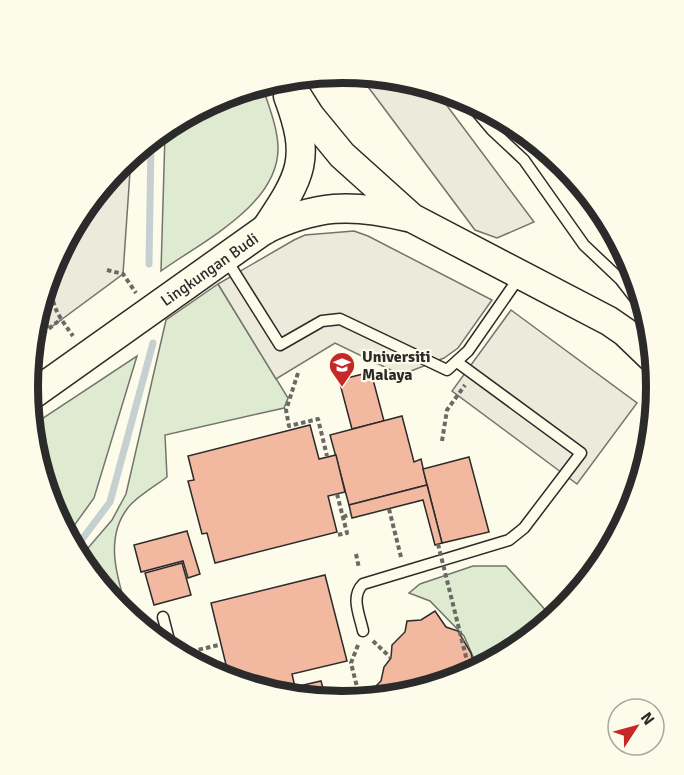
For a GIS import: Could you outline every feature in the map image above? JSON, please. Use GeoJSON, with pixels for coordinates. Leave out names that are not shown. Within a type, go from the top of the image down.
{"type":"FeatureCollection","features":[{"type":"Feature","properties":{"kind":"street","name":"Lingkungan Budi"},"geometry":{"type":"LineString","coordinates":[[292,88],[310,116],[342,155],[412,218]]}},
{"type":"Feature","properties":{"kind":"street"},"geometry":{"type":"LineString","coordinates":[[265,230],[298,176],[301,153],[296,118],[286,89]]}},
{"type":"Feature","properties":{"kind":"street","name":"Lingkungan Budi"},"geometry":{"type":"LineString","coordinates":[[38,391],[265,230],[298,215],[335,207],[373,208],[412,218],[617,327],[644,351]]}},
{"type":"Feature","properties":{"kind":"lane"},"geometry":{"type":"LineString","coordinates":[[480,116],[524,159],[584,245],[620,279],[631,293]]}},
{"type":"Feature","properties":{"kind":"lane"},"geometry":{"type":"LineString","coordinates":[[225,258],[280,345],[322,321],[340,319],[447,370],[468,351],[521,275]]}},
{"type":"Feature","properties":{"kind":"lane"},"geometry":{"type":"LineString","coordinates":[[363,631],[356,600],[358,588],[369,580],[500,545],[517,536],[580,453],[457,363]]}},
{"type":"Feature","properties":{"kind":"lane"},"geometry":{"type":"LineString","coordinates":[[163,617],[168,637]]}},
{"type":"Feature","properties":{"kind":"path"},"geometry":{"type":"LineString","coordinates":[[107,270],[119,272],[131,285]]}},
{"type":"Feature","properties":{"kind":"path"},"geometry":{"type":"LineString","coordinates":[[52,296],[61,319],[80,345]]}},
{"type":"Feature","properties":{"kind":"path"},"geometry":{"type":"LineString","coordinates":[[42,334],[61,319]]}},
{"type":"Feature","properties":{"kind":"path"},"geometry":{"type":"LineString","coordinates":[[298,373],[286,410],[289,426],[318,419],[327,456]]}},
{"type":"Feature","properties":{"kind":"path"},"geometry":{"type":"LineString","coordinates":[[442,441],[447,410],[473,374]]}},
{"type":"Feature","properties":{"kind":"path"},"geometry":{"type":"LineString","coordinates":[[337,494],[347,533],[338,535]]}},
{"type":"Feature","properties":{"kind":"path"},"geometry":{"type":"LineString","coordinates":[[389,509],[404,570]]}},
{"type":"Feature","properties":{"kind":"path"},"geometry":{"type":"LineString","coordinates":[[343,517],[351,514]]}},
{"type":"Feature","properties":{"kind":"path"},"geometry":{"type":"LineString","coordinates":[[438,544],[468,665]]}},
{"type":"Feature","properties":{"kind":"path"},"geometry":{"type":"LineString","coordinates":[[363,631],[391,658]]}},
{"type":"Feature","properties":{"kind":"path"},"geometry":{"type":"LineString","coordinates":[[191,651],[219,645]]}},
{"type":"Feature","properties":{"kind":"path"},"geometry":{"type":"LineString","coordinates":[[351,663],[358,691]]}},
{"type":"Feature","properties":{"kind":"green space"},"geometry":{"type":"Polygon","coordinates":[[[264,93],[278,146],[275,167],[266,186],[253,203],[236,219],[161,271],[165,140],[207,114],[264,93]]]}},
{"type":"Feature","properties":{"kind":"green space"},"geometry":{"type":"Polygon","coordinates":[[[218,284],[288,398],[284,408],[165,435],[167,477],[130,505],[120,521],[116,535],[115,562],[124,600],[100,573],[85,551],[112,520],[126,494],[166,320],[218,284]]]}},
{"type":"Feature","properties":{"kind":"green space"},"geometry":{"type":"Polygon","coordinates":[[[137,356],[94,498],[72,528],[48,466],[39,420],[137,356]]]}},
{"type":"Feature","properties":{"kind":"green space"},"geometry":{"type":"Polygon","coordinates":[[[473,566],[506,566],[547,612],[511,641],[475,662],[464,636],[430,601],[409,593],[420,584],[473,566]]]}},
{"type":"Feature","properties":{"kind":"shaded area"},"geometry":{"type":"Polygon","coordinates":[[[366,84],[421,93],[443,100],[534,222],[497,238],[475,230],[366,84]]]}},
{"type":"Feature","properties":{"kind":"shaded area"},"geometry":{"type":"Polygon","coordinates":[[[130,169],[123,274],[50,328],[45,322],[48,309],[61,271],[78,235],[100,202],[130,169]]]}},
{"type":"Feature","properties":{"kind":"shaded area"},"geometry":{"type":"Polygon","coordinates":[[[354,231],[492,300],[458,348],[444,358],[401,375],[335,343],[276,379],[218,284],[305,235],[354,231]]]}},
{"type":"Feature","properties":{"kind":"shaded area"},"geometry":{"type":"Polygon","coordinates":[[[511,310],[637,403],[577,484],[452,391],[511,310]]]}},
{"type":"Feature","properties":{"kind":"building"},"geometry":{"type":"Polygon","coordinates":[[[371,372],[384,421],[352,429],[339,380],[371,372]]]}},
{"type":"Feature","properties":{"kind":"building"},"geometry":{"type":"Polygon","coordinates":[[[402,416],[414,462],[421,459],[427,485],[349,505],[330,435],[402,416]]]}},
{"type":"Feature","properties":{"kind":"building"},"geometry":{"type":"Polygon","coordinates":[[[310,425],[319,459],[336,455],[345,492],[328,496],[337,532],[215,563],[207,533],[202,534],[188,481],[194,480],[188,456],[310,425]]]}},
{"type":"Feature","properties":{"kind":"building"},"geometry":{"type":"Polygon","coordinates":[[[469,457],[489,532],[442,543],[423,469],[469,457]]]}},
{"type":"Feature","properties":{"kind":"building"},"geometry":{"type":"Polygon","coordinates":[[[427,485],[442,543],[435,545],[423,500],[352,518],[349,505],[427,485]]]}},
{"type":"Feature","properties":{"kind":"building"},"geometry":{"type":"Polygon","coordinates":[[[187,531],[200,574],[188,578],[183,561],[141,572],[134,545],[187,531]]]}},
{"type":"Feature","properties":{"kind":"building"},"geometry":{"type":"Polygon","coordinates":[[[182,563],[191,595],[154,605],[145,573],[182,563]]]}},
{"type":"Feature","properties":{"kind":"building"},"geometry":{"type":"Polygon","coordinates":[[[325,575],[347,661],[292,674],[295,687],[293,688],[263,682],[227,670],[211,603],[325,575]]]}},
{"type":"Feature","properties":{"kind":"building"},"geometry":{"type":"Polygon","coordinates":[[[435,611],[446,627],[458,631],[471,653],[473,663],[421,682],[372,690],[381,681],[384,667],[391,658],[392,645],[405,632],[407,621],[421,620],[435,611]]]}},
{"type":"Feature","properties":{"kind":"building"},"geometry":{"type":"Polygon","coordinates":[[[321,681],[324,691],[302,689],[293,688],[321,681]]]}},
{"type":"Feature","properties":{"kind":"waterway"},"geometry":{"type":"LineString","coordinates":[[149,264],[151,151]]}},
{"type":"Feature","properties":{"kind":"waterway"},"geometry":{"type":"LineString","coordinates":[[80,543],[110,502],[153,343]]}},
{"type":"Feature","properties":{"kind":"place","name":"Universiti Malaya"},"geometry":{"type":"Point","coordinates":[342,388]}}]}
